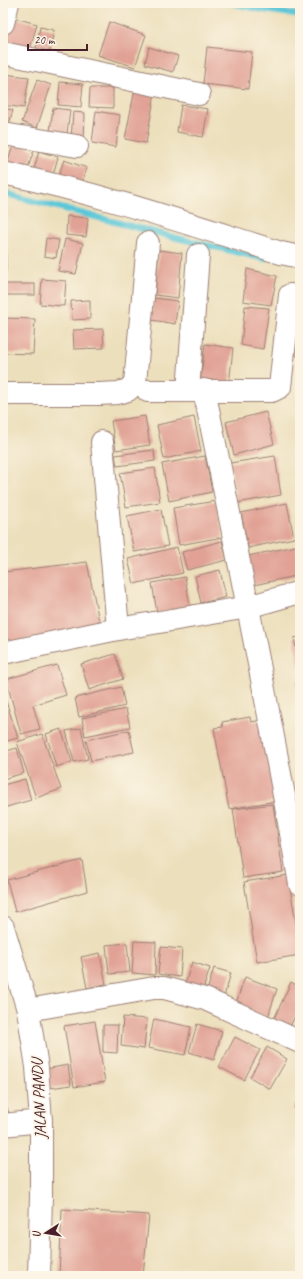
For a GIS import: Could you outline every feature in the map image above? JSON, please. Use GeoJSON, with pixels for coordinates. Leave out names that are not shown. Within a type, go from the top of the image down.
{"type":"FeatureCollection","features":[{"type":"Feature","properties":{"kind":"street"},"geometry":{"type":"LineString","coordinates":[[3,23],[8,3]]}},
{"type":"Feature","properties":{"kind":"street"},"geometry":{"type":"LineString","coordinates":[[3,53],[199,94]]}},
{"type":"Feature","properties":{"kind":"street"},"geometry":{"type":"LineString","coordinates":[[3,134],[77,146]]}},
{"type":"Feature","properties":{"kind":"street"},"geometry":{"type":"LineString","coordinates":[[3,174],[49,183],[101,197],[281,253],[300,257]]}},
{"type":"Feature","properties":{"kind":"street"},"geometry":{"type":"LineString","coordinates":[[3,394],[118,393],[128,390],[135,383],[148,243]]}},
{"type":"Feature","properties":{"kind":"street"},"geometry":{"type":"LineString","coordinates":[[198,255],[196,391],[292,796],[300,884]]}},
{"type":"Feature","properties":{"kind":"street"},"geometry":{"type":"LineString","coordinates":[[148,391],[272,391],[280,387],[290,295]]}},
{"type":"Feature","properties":{"kind":"street"},"geometry":{"type":"LineString","coordinates":[[102,442],[118,629]]}},
{"type":"Feature","properties":{"kind":"street"},"geometry":{"type":"LineString","coordinates":[[3,653],[118,629],[248,607],[300,592]]}},
{"type":"Feature","properties":{"kind":"street","name":"JALAN PANDU"},"geometry":{"type":"LineString","coordinates":[[3,927],[28,1010],[37,1067],[41,1121],[39,1276]]}},
{"type":"Feature","properties":{"kind":"street"},"geometry":{"type":"LineString","coordinates":[[28,1010],[154,988],[164,988],[205,999],[300,1042]]}},
{"type":"Feature","properties":{"kind":"street"},"geometry":{"type":"LineString","coordinates":[[3,1125],[41,1121]]}},
{"type":"Feature","properties":{"kind":"building"},"geometry":{"type":"Polygon","coordinates":[[[11,17],[37,24],[29,53],[4,47],[11,17]]]}},
{"type":"Feature","properties":{"kind":"building"},"geometry":{"type":"Polygon","coordinates":[[[109,22],[146,35],[135,67],[98,55],[109,22]]]}},
{"type":"Feature","properties":{"kind":"building"},"geometry":{"type":"Polygon","coordinates":[[[40,27],[54,30],[49,56],[35,54],[40,27]]]}},
{"type":"Feature","properties":{"kind":"building"},"geometry":{"type":"Polygon","coordinates":[[[149,47],[178,56],[173,72],[145,64],[149,47]]]}},
{"type":"Feature","properties":{"kind":"building"},"geometry":{"type":"Polygon","coordinates":[[[207,47],[252,52],[248,89],[203,84],[207,47]]]}},
{"type":"Feature","properties":{"kind":"building"},"geometry":{"type":"Polygon","coordinates":[[[3,74],[29,77],[24,108],[3,105],[3,74]]]}},
{"type":"Feature","properties":{"kind":"building"},"geometry":{"type":"Polygon","coordinates":[[[37,80],[51,85],[37,128],[22,122],[37,80]]]}},
{"type":"Feature","properties":{"kind":"building"},"geometry":{"type":"Polygon","coordinates":[[[60,82],[83,84],[81,107],[58,105],[60,82]]]}},
{"type":"Feature","properties":{"kind":"building"},"geometry":{"type":"Polygon","coordinates":[[[90,88],[113,88],[113,108],[89,107],[90,88]]]}},
{"type":"Feature","properties":{"kind":"building"},"geometry":{"type":"Polygon","coordinates":[[[135,89],[155,93],[146,143],[125,139],[135,89]]]}},
{"type":"Feature","properties":{"kind":"building"},"geometry":{"type":"Polygon","coordinates":[[[181,105],[208,109],[203,137],[177,132],[181,105]]]}},
{"type":"Feature","properties":{"kind":"building"},"geometry":{"type":"Polygon","coordinates":[[[3,108],[13,110],[8,128],[3,126],[3,108]]]}},
{"type":"Feature","properties":{"kind":"building"},"geometry":{"type":"Polygon","coordinates":[[[53,108],[70,110],[66,142],[49,139],[53,108]]]}},
{"type":"Feature","properties":{"kind":"building"},"geometry":{"type":"Polygon","coordinates":[[[96,111],[120,115],[116,147],[92,143],[96,111]]]}},
{"type":"Feature","properties":{"kind":"building"},"geometry":{"type":"Polygon","coordinates":[[[73,112],[85,113],[84,140],[71,139],[73,112]]]}},
{"type":"Feature","properties":{"kind":"building"},"geometry":{"type":"Polygon","coordinates":[[[14,143],[34,150],[26,174],[6,167],[14,143]]]}},
{"type":"Feature","properties":{"kind":"building"},"geometry":{"type":"Polygon","coordinates":[[[39,151],[58,157],[52,179],[33,173],[39,151]]]}},
{"type":"Feature","properties":{"kind":"building"},"geometry":{"type":"Polygon","coordinates":[[[64,160],[87,168],[80,188],[57,180],[64,160]]]}},
{"type":"Feature","properties":{"kind":"building"},"geometry":{"type":"Polygon","coordinates":[[[67,216],[88,218],[86,237],[66,235],[67,216]]]}},
{"type":"Feature","properties":{"kind":"building"},"geometry":{"type":"Polygon","coordinates":[[[46,238],[59,240],[56,258],[44,256],[46,238]]]}},
{"type":"Feature","properties":{"kind":"building"},"geometry":{"type":"Polygon","coordinates":[[[65,239],[83,243],[76,274],[58,271],[65,239]]]}},
{"type":"Feature","properties":{"kind":"building"},"geometry":{"type":"Polygon","coordinates":[[[159,250],[182,253],[178,298],[155,295],[159,250]]]}},
{"type":"Feature","properties":{"kind":"building"},"geometry":{"type":"Polygon","coordinates":[[[3,254],[6,254],[6,271],[3,271],[3,254]]]}},
{"type":"Feature","properties":{"kind":"building"},"geometry":{"type":"Polygon","coordinates":[[[247,269],[277,276],[271,305],[243,301],[247,269]]]}},
{"type":"Feature","properties":{"kind":"building"},"geometry":{"type":"Polygon","coordinates":[[[42,279],[66,281],[64,306],[40,304],[42,279]]]}},
{"type":"Feature","properties":{"kind":"building"},"geometry":{"type":"Polygon","coordinates":[[[5,284],[35,284],[35,295],[5,295],[5,284]]]}},
{"type":"Feature","properties":{"kind":"building"},"geometry":{"type":"Polygon","coordinates":[[[154,298],[178,301],[175,324],[152,320],[154,298]]]}},
{"type":"Feature","properties":{"kind":"building"},"geometry":{"type":"Polygon","coordinates":[[[90,300],[90,319],[72,320],[71,301],[90,300]]]}},
{"type":"Feature","properties":{"kind":"building"},"geometry":{"type":"Polygon","coordinates":[[[245,306],[269,308],[263,349],[241,345],[245,306]]]}},
{"type":"Feature","properties":{"kind":"building"},"geometry":{"type":"Polygon","coordinates":[[[3,318],[35,319],[33,354],[3,353],[3,318]]]}},
{"type":"Feature","properties":{"kind":"building"},"geometry":{"type":"Polygon","coordinates":[[[297,325],[300,325],[300,356],[296,356],[297,325]]]}},
{"type":"Feature","properties":{"kind":"building"},"geometry":{"type":"Polygon","coordinates":[[[103,329],[104,348],[74,349],[73,330],[103,329]]]}},
{"type":"Feature","properties":{"kind":"building"},"geometry":{"type":"Polygon","coordinates":[[[205,344],[233,348],[229,385],[200,383],[205,344]]]}},
{"type":"Feature","properties":{"kind":"building"},"geometry":{"type":"Polygon","coordinates":[[[266,412],[274,444],[234,455],[226,422],[266,412]]]}},
{"type":"Feature","properties":{"kind":"building"},"geometry":{"type":"Polygon","coordinates":[[[145,416],[150,445],[116,450],[111,421],[145,416]]]}},
{"type":"Feature","properties":{"kind":"building"},"geometry":{"type":"Polygon","coordinates":[[[194,417],[201,451],[164,459],[157,425],[194,417]]]}},
{"type":"Feature","properties":{"kind":"building"},"geometry":{"type":"Polygon","coordinates":[[[154,450],[155,461],[117,466],[115,455],[154,450]]]}},
{"type":"Feature","properties":{"kind":"building"},"geometry":{"type":"Polygon","coordinates":[[[205,456],[212,492],[169,501],[162,464],[205,456]]]}},
{"type":"Feature","properties":{"kind":"building"},"geometry":{"type":"Polygon","coordinates":[[[275,456],[281,495],[237,503],[230,463],[275,456]]]}},
{"type":"Feature","properties":{"kind":"building"},"geometry":{"type":"Polygon","coordinates":[[[155,468],[160,502],[126,507],[120,473],[155,468]]]}},
{"type":"Feature","properties":{"kind":"building"},"geometry":{"type":"Polygon","coordinates":[[[216,501],[223,537],[179,545],[173,508],[216,501]]]}},
{"type":"Feature","properties":{"kind":"building"},"geometry":{"type":"Polygon","coordinates":[[[287,503],[294,538],[248,548],[241,513],[287,503]]]}},
{"type":"Feature","properties":{"kind":"building"},"geometry":{"type":"Polygon","coordinates":[[[161,509],[168,546],[134,552],[127,516],[161,509]]]}},
{"type":"Feature","properties":{"kind":"building"},"geometry":{"type":"Polygon","coordinates":[[[222,541],[227,560],[187,570],[182,552],[222,541]]]}},
{"type":"Feature","properties":{"kind":"building"},"geometry":{"type":"Polygon","coordinates":[[[296,546],[300,564],[300,575],[254,585],[248,556],[296,546]]]}},
{"type":"Feature","properties":{"kind":"building"},"geometry":{"type":"Polygon","coordinates":[[[177,547],[183,573],[134,584],[128,559],[177,547]]]}},
{"type":"Feature","properties":{"kind":"building"},"geometry":{"type":"Polygon","coordinates":[[[87,562],[100,626],[3,644],[3,572],[87,562]]]}},
{"type":"Feature","properties":{"kind":"building"},"geometry":{"type":"Polygon","coordinates":[[[220,570],[226,597],[201,603],[195,576],[220,570]]]}},
{"type":"Feature","properties":{"kind":"building"},"geometry":{"type":"Polygon","coordinates":[[[185,577],[190,606],[157,613],[152,583],[185,577]]]}},
{"type":"Feature","properties":{"kind":"building"},"geometry":{"type":"Polygon","coordinates":[[[300,637],[300,665],[299,665],[294,638],[300,637]]]}},
{"type":"Feature","properties":{"kind":"building"},"geometry":{"type":"Polygon","coordinates":[[[115,654],[123,679],[89,690],[81,664],[115,654]]]}},
{"type":"Feature","properties":{"kind":"building"},"geometry":{"type":"Polygon","coordinates":[[[57,665],[66,695],[33,705],[40,729],[21,734],[6,679],[57,665]]]}},
{"type":"Feature","properties":{"kind":"building"},"geometry":{"type":"Polygon","coordinates":[[[300,682],[300,701],[299,701],[296,683],[300,682]]]}},
{"type":"Feature","properties":{"kind":"building"},"geometry":{"type":"Polygon","coordinates":[[[121,687],[125,706],[79,717],[75,698],[121,687]]]}},
{"type":"Feature","properties":{"kind":"building"},"geometry":{"type":"Polygon","coordinates":[[[3,692],[18,738],[3,742],[3,692]]]}},
{"type":"Feature","properties":{"kind":"building"},"geometry":{"type":"Polygon","coordinates":[[[126,709],[130,727],[85,736],[82,718],[126,709]]]}},
{"type":"Feature","properties":{"kind":"building"},"geometry":{"type":"Polygon","coordinates":[[[250,717],[251,722],[262,720],[277,801],[229,809],[214,728],[223,727],[222,722],[250,717]]]}},
{"type":"Feature","properties":{"kind":"building"},"geometry":{"type":"Polygon","coordinates":[[[81,728],[88,759],[74,762],[66,731],[81,728]]]}},
{"type":"Feature","properties":{"kind":"building"},"geometry":{"type":"Polygon","coordinates":[[[61,729],[72,762],[56,767],[46,734],[61,729]]]}},
{"type":"Feature","properties":{"kind":"building"},"geometry":{"type":"Polygon","coordinates":[[[129,730],[134,752],[91,761],[86,740],[129,730]]]}},
{"type":"Feature","properties":{"kind":"building"},"geometry":{"type":"Polygon","coordinates":[[[42,734],[61,789],[36,798],[17,742],[42,734]]]}},
{"type":"Feature","properties":{"kind":"building"},"geometry":{"type":"Polygon","coordinates":[[[17,748],[24,773],[3,779],[3,752],[17,748]]]}},
{"type":"Feature","properties":{"kind":"building"},"geometry":{"type":"Polygon","coordinates":[[[25,779],[31,800],[3,808],[3,785],[25,779]]]}},
{"type":"Feature","properties":{"kind":"building"},"geometry":{"type":"Polygon","coordinates":[[[273,804],[283,872],[243,878],[233,809],[273,804]]]}},
{"type":"Feature","properties":{"kind":"building"},"geometry":{"type":"Polygon","coordinates":[[[82,860],[87,891],[15,912],[7,880],[82,860]]]}},
{"type":"Feature","properties":{"kind":"building"},"geometry":{"type":"Polygon","coordinates":[[[288,875],[300,955],[257,962],[244,882],[288,875]]]}},
{"type":"Feature","properties":{"kind":"building"},"geometry":{"type":"Polygon","coordinates":[[[134,941],[156,942],[155,975],[132,973],[134,941]]]}},
{"type":"Feature","properties":{"kind":"building"},"geometry":{"type":"Polygon","coordinates":[[[127,943],[130,972],[109,974],[106,945],[127,943]]]}},
{"type":"Feature","properties":{"kind":"building"},"geometry":{"type":"Polygon","coordinates":[[[161,947],[182,949],[180,977],[158,974],[161,947]]]}},
{"type":"Feature","properties":{"kind":"building"},"geometry":{"type":"Polygon","coordinates":[[[100,953],[106,984],[87,988],[81,957],[100,953]]]}},
{"type":"Feature","properties":{"kind":"building"},"geometry":{"type":"Polygon","coordinates":[[[192,962],[210,968],[201,996],[183,990],[192,962]]]}},
{"type":"Feature","properties":{"kind":"building"},"geometry":{"type":"Polygon","coordinates":[[[214,968],[231,973],[223,1000],[206,994],[214,968]]]}},
{"type":"Feature","properties":{"kind":"building"},"geometry":{"type":"Polygon","coordinates":[[[245,977],[277,989],[268,1017],[235,1006],[245,977]]]}},
{"type":"Feature","properties":{"kind":"building"},"geometry":{"type":"Polygon","coordinates":[[[291,982],[300,987],[300,1005],[289,1029],[273,1021],[291,982]]]}},
{"type":"Feature","properties":{"kind":"building"},"geometry":{"type":"Polygon","coordinates":[[[123,1017],[147,1019],[144,1049],[121,1046],[123,1017]]]}},
{"type":"Feature","properties":{"kind":"building"},"geometry":{"type":"Polygon","coordinates":[[[154,1019],[191,1027],[185,1055],[148,1048],[154,1019]]]}},
{"type":"Feature","properties":{"kind":"building"},"geometry":{"type":"Polygon","coordinates":[[[95,1021],[105,1082],[74,1087],[64,1026],[95,1021]]]}},
{"type":"Feature","properties":{"kind":"building"},"geometry":{"type":"Polygon","coordinates":[[[197,1024],[222,1031],[214,1060],[189,1052],[197,1024]]]}},
{"type":"Feature","properties":{"kind":"building"},"geometry":{"type":"Polygon","coordinates":[[[103,1025],[118,1025],[117,1053],[103,1052],[103,1025]]]}},
{"type":"Feature","properties":{"kind":"building"},"geometry":{"type":"Polygon","coordinates":[[[235,1037],[260,1050],[244,1080],[219,1067],[235,1037]]]}},
{"type":"Feature","properties":{"kind":"building"},"geometry":{"type":"Polygon","coordinates":[[[267,1047],[287,1059],[270,1089],[250,1077],[267,1047]]]}},
{"type":"Feature","properties":{"kind":"building"},"geometry":{"type":"Polygon","coordinates":[[[68,1065],[71,1085],[50,1088],[46,1069],[68,1065]]]}},
{"type":"Feature","properties":{"kind":"building"},"geometry":{"type":"Polygon","coordinates":[[[3,1095],[10,1117],[3,1119],[3,1095]]]}},
{"type":"Feature","properties":{"kind":"building"},"geometry":{"type":"Polygon","coordinates":[[[300,1097],[300,1112],[294,1108],[300,1097]]]}},
{"type":"Feature","properties":{"kind":"building"},"geometry":{"type":"Polygon","coordinates":[[[62,1209],[149,1215],[143,1276],[59,1276],[62,1209]]]}},
{"type":"Feature","properties":{"kind":"waterway"},"geometry":{"type":"LineString","coordinates":[[231,3],[263,10],[300,15]]}},
{"type":"Feature","properties":{"kind":"waterway"},"geometry":{"type":"LineString","coordinates":[[3,193],[265,259]]}}]}
